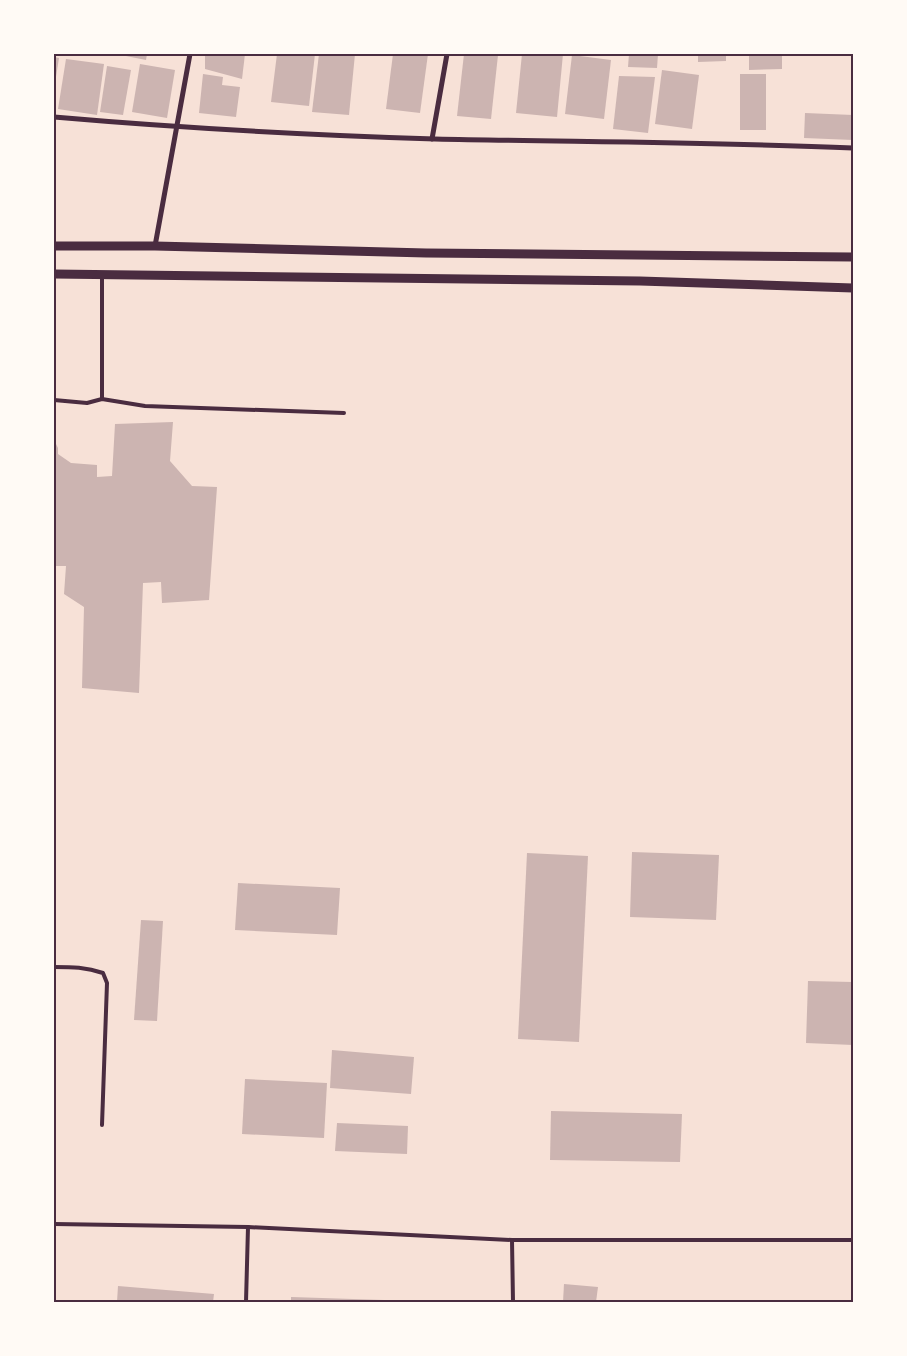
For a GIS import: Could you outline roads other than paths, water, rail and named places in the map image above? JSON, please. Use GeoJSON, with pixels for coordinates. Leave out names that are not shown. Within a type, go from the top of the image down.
{"type":"FeatureCollection","features":[{"type":"Feature","properties":{"kind":"street"},"geometry":{"type":"LineString","coordinates":[[155,246],[190,54]]}},
{"type":"Feature","properties":{"kind":"street"},"geometry":{"type":"LineString","coordinates":[[432,139],[448,54]]}},
{"type":"Feature","properties":{"kind":"street"},"geometry":{"type":"LineString","coordinates":[[54,117],[178,128],[432,139],[731,143],[853,148]]}},
{"type":"Feature","properties":{"kind":"street"},"geometry":{"type":"LineString","coordinates":[[54,246],[155,246],[426,253],[853,257]]}},
{"type":"Feature","properties":{"kind":"street"},"geometry":{"type":"LineString","coordinates":[[54,274],[640,281],[853,288]]}},
{"type":"Feature","properties":{"kind":"lane"},"geometry":{"type":"LineString","coordinates":[[102,274],[102,399]]}},
{"type":"Feature","properties":{"kind":"lane"},"geometry":{"type":"LineString","coordinates":[[54,400],[87,404],[102,399],[146,406],[344,413]]}},
{"type":"Feature","properties":{"kind":"lane"},"geometry":{"type":"LineString","coordinates":[[54,967],[84,967],[93,969],[103,973],[107,982],[102,1125]]}},
{"type":"Feature","properties":{"kind":"lane"},"geometry":{"type":"LineString","coordinates":[[54,1224],[248,1226],[512,1240],[853,1240]]}},
{"type":"Feature","properties":{"kind":"lane"},"geometry":{"type":"LineString","coordinates":[[246,1302],[248,1226]]}},
{"type":"Feature","properties":{"kind":"lane"},"geometry":{"type":"LineString","coordinates":[[512,1240],[513,1302]]}}]}
